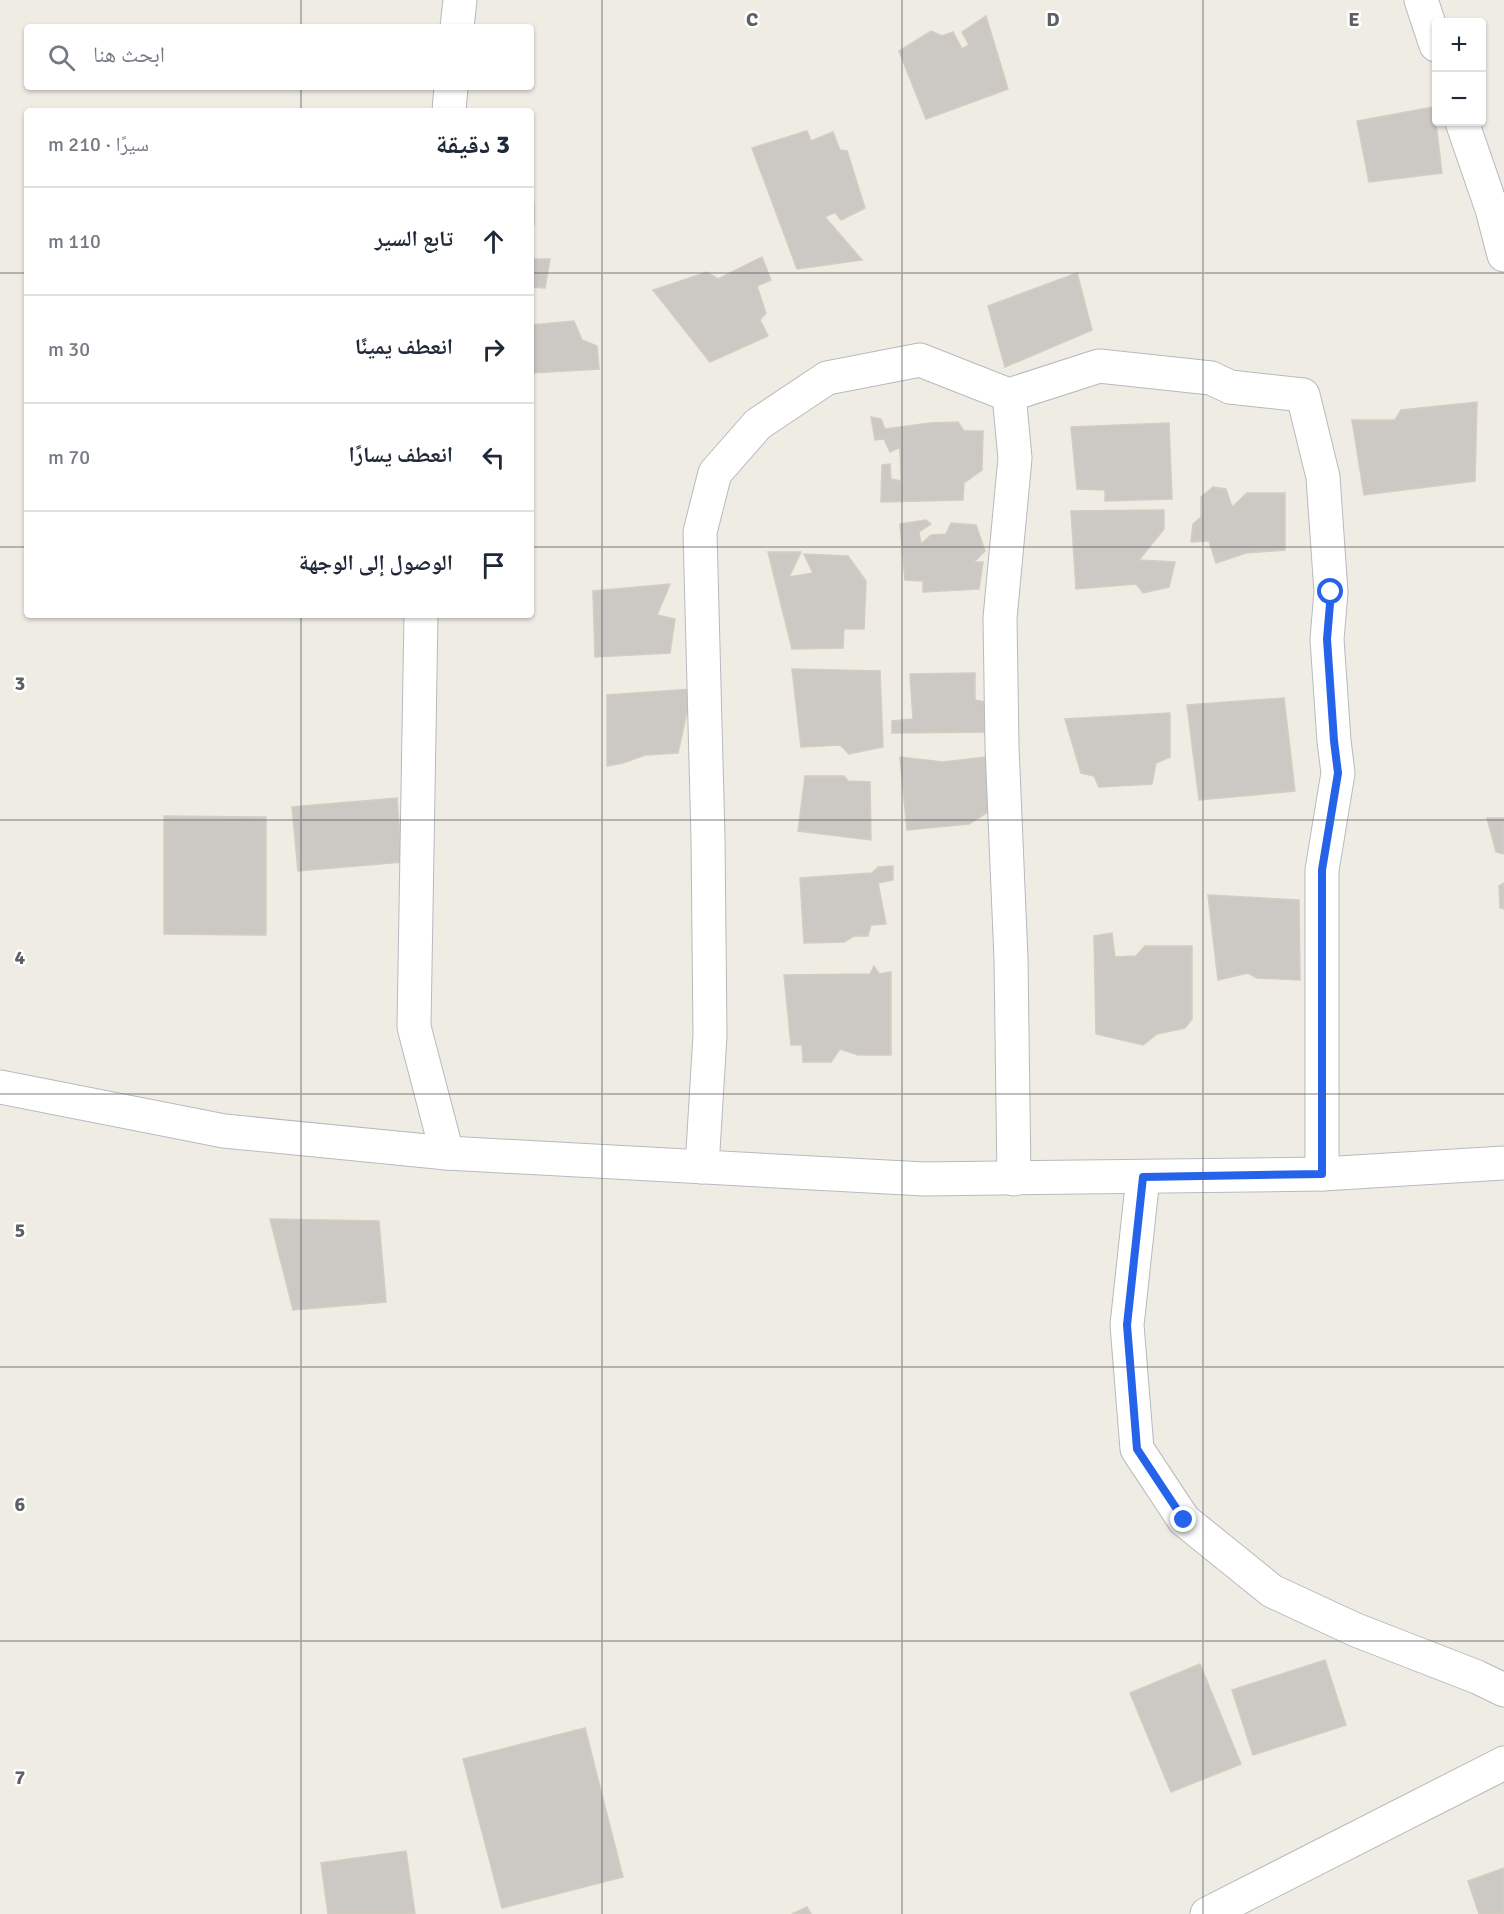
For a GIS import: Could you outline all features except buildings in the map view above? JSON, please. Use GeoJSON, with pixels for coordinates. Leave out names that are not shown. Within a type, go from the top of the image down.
{"type":"FeatureCollection","features":[{"type":"Feature","properties":{"kind":"street"},"geometry":{"type":"LineString","coordinates":[[457,24],[460,0]]}},
{"type":"Feature","properties":{"kind":"street"},"geometry":{"type":"LineString","coordinates":[[1421,0],[1432,31]]}},
{"type":"Feature","properties":{"kind":"street"},"geometry":{"type":"LineString","coordinates":[[449,108],[451,90]]}},
{"type":"Feature","properties":{"kind":"street"},"geometry":{"type":"LineString","coordinates":[[1463,126],[1492,209],[1504,255]]}},
{"type":"Feature","properties":{"kind":"street"},"geometry":{"type":"LineString","coordinates":[[702,1167],[710,1035],[708,838],[699,532],[715,474],[758,424],[827,378],[920,360],[1010,395],[1099,366],[1211,378],[1230,387],[1303,395],[1323,477],[1331,592],[1327,639],[1338,773],[1322,870],[1322,1174]]}},
{"type":"Feature","properties":{"kind":"street"},"geometry":{"type":"LineString","coordinates":[[1010,395],[1015,458],[1000,618],[1002,747],[1011,959],[1014,1179]]}},
{"type":"Feature","properties":{"kind":"street"},"geometry":{"type":"LineString","coordinates":[[421,618],[414,1027],[447,1153]]}},
{"type":"Feature","properties":{"kind":"street"},"geometry":{"type":"LineString","coordinates":[[0,1087],[224,1131],[447,1153],[924,1179],[1322,1174],[1504,1163]]}},
{"type":"Feature","properties":{"kind":"street"},"geometry":{"type":"LineString","coordinates":[[1143,1177],[1127,1325],[1137,1449],[1184,1520],[1272,1591],[1356,1630],[1477,1677],[1504,1690]]}},
{"type":"Feature","properties":{"kind":"street"},"geometry":{"type":"LineString","coordinates":[[1207,1914],[1504,1763]]}},
{"type":"Feature","properties":{"kind":"route"},"geometry":{"type":"LineString","coordinates":[[1184,1520],[1137,1449],[1127,1325],[1143,1177],[1322,1174],[1322,870],[1338,773],[1327,639],[1331,592]]}}]}
